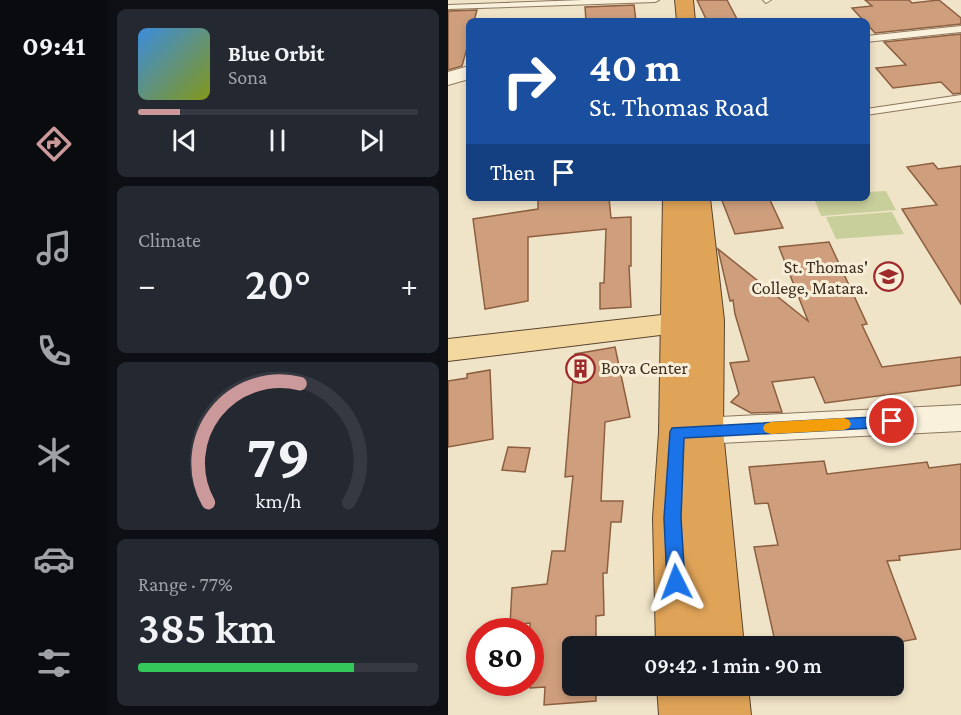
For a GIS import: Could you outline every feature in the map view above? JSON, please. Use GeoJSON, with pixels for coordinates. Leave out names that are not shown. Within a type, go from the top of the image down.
{"type":"FeatureCollection","features":[{"type":"Feature","properties":{"kind":"highway"},"geometry":{"type":"LineString","coordinates":[[685,0],[686,18]]}},
{"type":"Feature","properties":{"kind":"highway"},"geometry":{"type":"LineString","coordinates":[[676,201],[692,322]]}},
{"type":"Feature","properties":{"kind":"highway"},"geometry":{"type":"LineString","coordinates":[[697,201],[691,432],[721,636]]}},
{"type":"Feature","properties":{"kind":"highway"},"geometry":{"type":"LineString","coordinates":[[679,636],[673,518],[691,432]]}},
{"type":"Feature","properties":{"kind":"highway"},"geometry":{"type":"LineString","coordinates":[[682,696],[683,715]]}},
{"type":"Feature","properties":{"kind":"highway"},"geometry":{"type":"LineString","coordinates":[[726,696],[727,715]]}},
{"type":"Feature","properties":{"kind":"main road"},"geometry":{"type":"LineString","coordinates":[[448,350],[692,322]]}},
{"type":"Feature","properties":{"kind":"street"},"geometry":{"type":"LineString","coordinates":[[448,80],[466,73]]}},
{"type":"Feature","properties":{"kind":"street"},"geometry":{"type":"LineString","coordinates":[[691,432],[961,418]]}},
{"type":"Feature","properties":{"kind":"lane"},"geometry":{"type":"LineString","coordinates":[[448,7],[662,4]]}},
{"type":"Feature","properties":{"kind":"lane"},"geometry":{"type":"LineString","coordinates":[[870,39],[961,29]]}},
{"type":"Feature","properties":{"kind":"lane"},"geometry":{"type":"LineString","coordinates":[[870,111],[961,98]]}},
{"type":"Feature","properties":{"kind":"green space"},"geometry":{"type":"Polygon","coordinates":[[[886,191],[896,210],[821,216],[815,201],[870,201],[870,192],[886,191]]]}},
{"type":"Feature","properties":{"kind":"green space"},"geometry":{"type":"Polygon","coordinates":[[[892,212],[904,234],[836,239],[826,217],[892,212]]]}},
{"type":"Feature","properties":{"kind":"building"},"geometry":{"type":"Polygon","coordinates":[[[697,0],[727,0],[736,18],[706,18],[697,0]]]}},
{"type":"Feature","properties":{"kind":"building"},"geometry":{"type":"Polygon","coordinates":[[[865,0],[909,0],[912,3],[939,0],[961,18],[961,24],[875,33],[870,28],[870,18],[861,18],[852,8],[872,6],[865,0]]]}},
{"type":"Feature","properties":{"kind":"building"},"geometry":{"type":"Polygon","coordinates":[[[634,5],[636,18],[586,18],[585,7],[634,5]]]}},
{"type":"Feature","properties":{"kind":"building"},"geometry":{"type":"Polygon","coordinates":[[[477,10],[475,18],[466,18],[466,52],[462,66],[448,70],[448,11],[477,10]]]}},
{"type":"Feature","properties":{"kind":"building"},"geometry":{"type":"Polygon","coordinates":[[[961,34],[961,93],[953,94],[941,82],[893,88],[876,68],[906,65],[884,42],[961,34]]]}},
{"type":"Feature","properties":{"kind":"building"},"geometry":{"type":"Polygon","coordinates":[[[933,163],[938,169],[961,166],[961,304],[902,209],[937,205],[907,167],[933,163]]]}},
{"type":"Feature","properties":{"kind":"building"},"geometry":{"type":"Polygon","coordinates":[[[538,201],[609,201],[611,218],[631,217],[631,266],[629,266],[631,307],[600,309],[600,283],[604,283],[606,229],[528,237],[528,301],[485,309],[473,219],[538,209],[538,201]]]}},
{"type":"Feature","properties":{"kind":"building"},"geometry":{"type":"Polygon","coordinates":[[[722,201],[770,201],[783,228],[735,234],[722,201]]]}},
{"type":"Feature","properties":{"kind":"building"},"geometry":{"type":"Polygon","coordinates":[[[829,242],[867,324],[862,325],[882,367],[961,357],[961,385],[825,403],[814,377],[772,382],[782,412],[751,413],[731,402],[739,394],[730,363],[749,361],[733,300],[730,301],[718,249],[808,321],[779,247],[829,242]]]}},
{"type":"Feature","properties":{"kind":"building"},"geometry":{"type":"Polygon","coordinates":[[[615,347],[630,417],[605,422],[601,501],[623,501],[621,522],[611,522],[607,573],[603,573],[604,615],[596,616],[596,636],[562,636],[562,696],[596,696],[596,701],[544,705],[544,618],[510,618],[512,588],[547,584],[552,551],[565,551],[573,476],[565,477],[575,354],[615,347]]]}},
{"type":"Feature","properties":{"kind":"building"},"geometry":{"type":"Polygon","coordinates":[[[490,370],[493,439],[448,447],[448,381],[467,378],[467,374],[490,370]]]}},
{"type":"Feature","properties":{"kind":"building"},"geometry":{"type":"Polygon","coordinates":[[[508,447],[530,448],[525,472],[502,470],[508,447]]]}},
{"type":"Feature","properties":{"kind":"building"},"geometry":{"type":"Polygon","coordinates":[[[824,461],[827,474],[927,462],[929,468],[961,464],[961,549],[899,556],[900,560],[887,561],[916,639],[904,641],[904,636],[774,636],[754,547],[778,545],[768,503],[755,504],[749,467],[824,461]]]}},
{"type":"Feature","properties":{"kind":"slow traffic"},"geometry":{"type":"LineString","coordinates":[[771,428],[844,424]]}},
{"type":"Feature","properties":{"kind":"place","name":"St. Thomas' College, Matara."},"geometry":{"type":"Point","coordinates":[889,277]}},
{"type":"Feature","properties":{"kind":"place","name":"Bova Center"},"geometry":{"type":"Point","coordinates":[580,368]}},
{"type":"Feature","properties":{"kind":"route"},"geometry":{"type":"LineString","coordinates":[[676,582],[673,518],[677,432],[892,421]]}}]}
